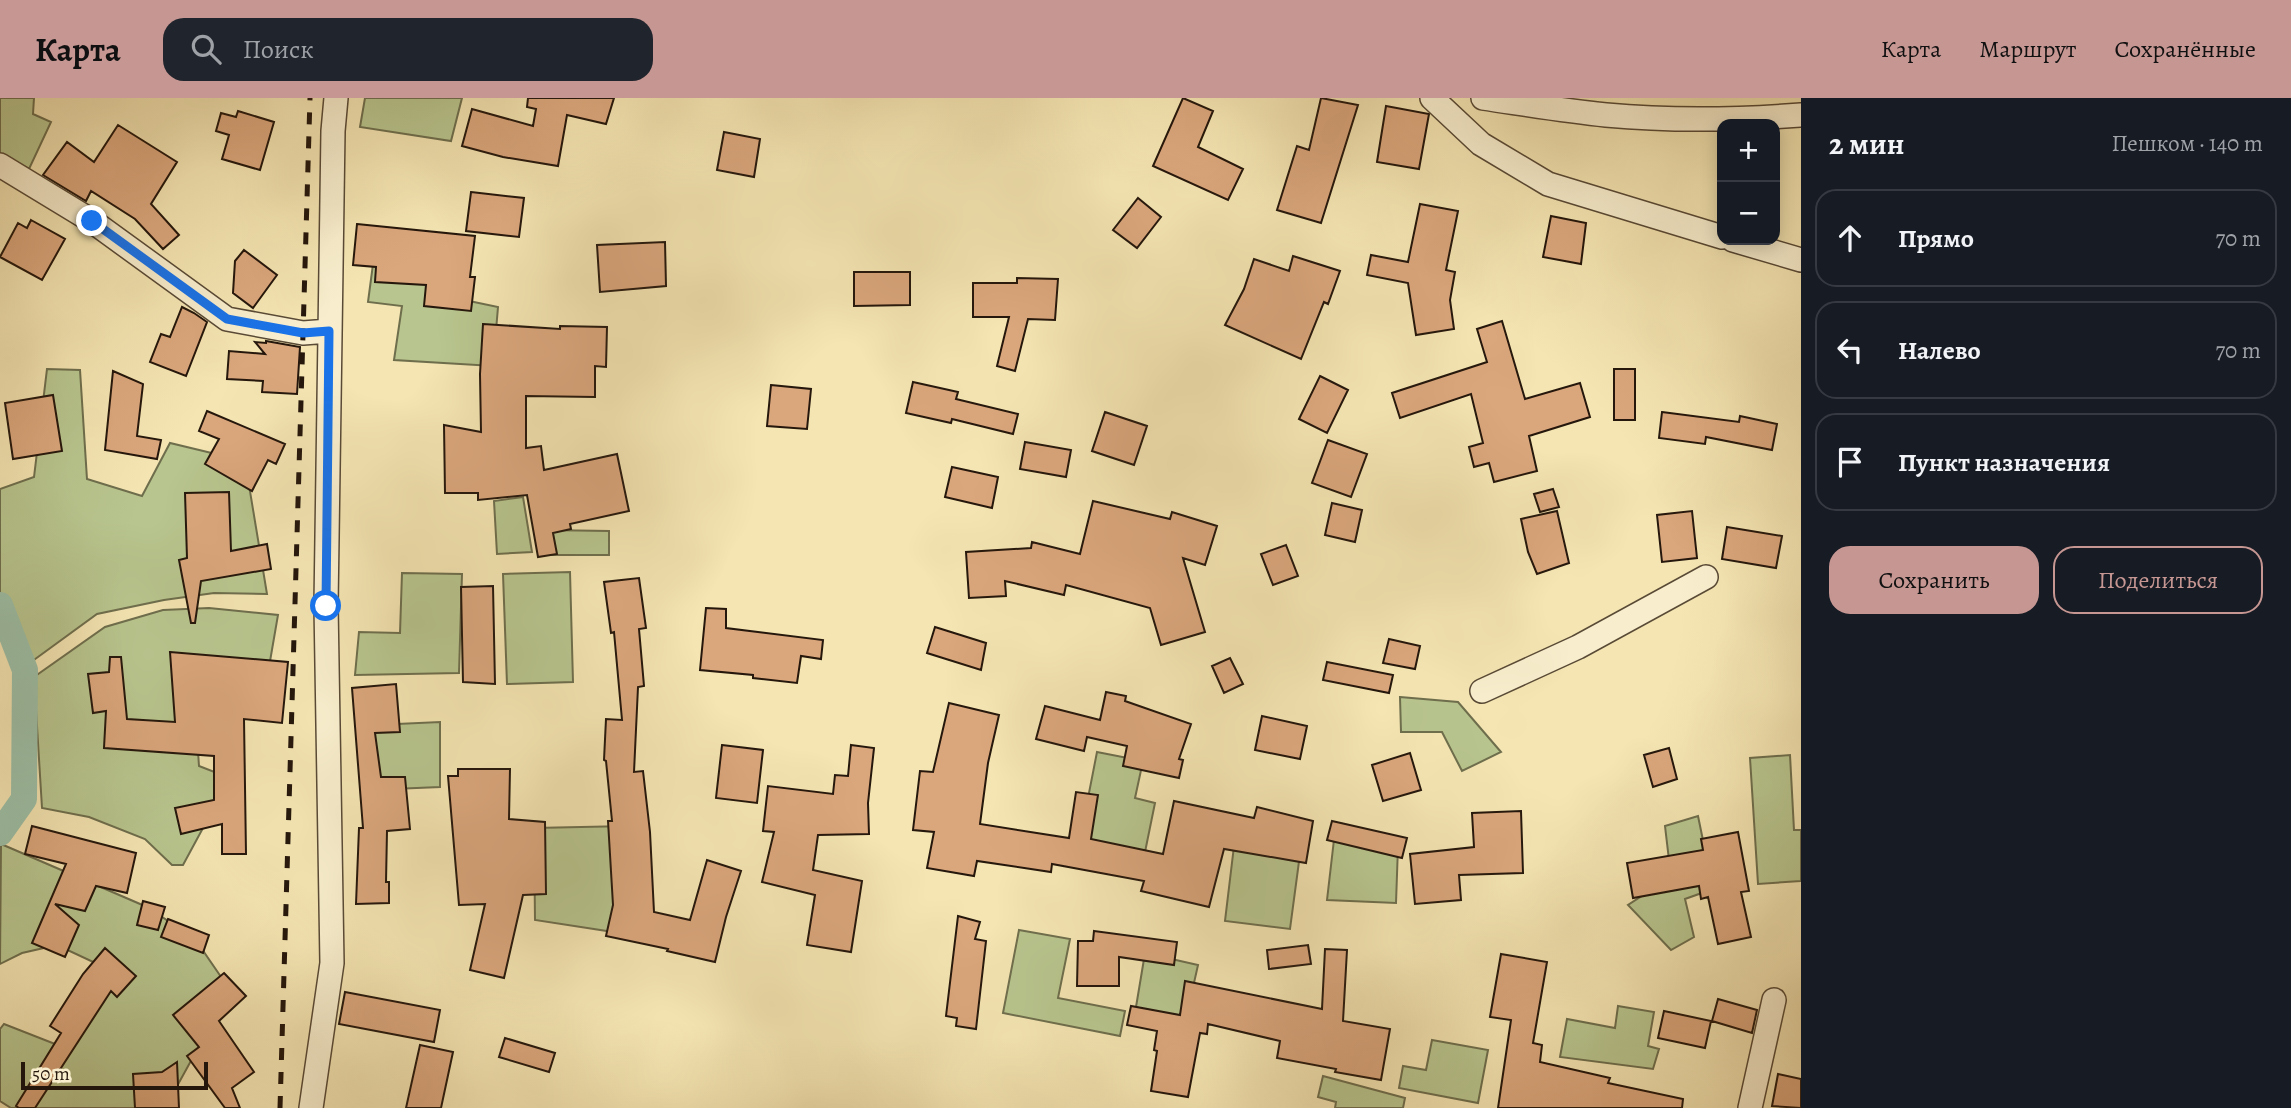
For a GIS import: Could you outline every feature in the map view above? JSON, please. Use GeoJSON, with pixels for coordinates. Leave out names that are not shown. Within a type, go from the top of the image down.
{"type":"FeatureCollection","features":[{"type":"Feature","properties":{"kind":"street"},"geometry":{"type":"LineString","coordinates":[[311,1108],[332,963],[326,606],[332,131],[336,98]]}},
{"type":"Feature","properties":{"kind":"street"},"geometry":{"type":"LineString","coordinates":[[1432,98],[1481,144],[1548,184],[1717,235]]}},
{"type":"Feature","properties":{"kind":"street"},"geometry":{"type":"LineString","coordinates":[[1483,98],[1605,114],[1654,108],[1740,120],[1801,115]]}},
{"type":"Feature","properties":{"kind":"street"},"geometry":{"type":"LineString","coordinates":[[0,165],[92,221],[227,319],[303,333],[329,331]]}},
{"type":"Feature","properties":{"kind":"street"},"geometry":{"type":"LineString","coordinates":[[1750,245],[1801,260]]}},
{"type":"Feature","properties":{"kind":"street"},"geometry":{"type":"LineString","coordinates":[[1482,691],[1578,648],[1706,577]]}},
{"type":"Feature","properties":{"kind":"street"},"geometry":{"type":"LineString","coordinates":[[1750,1108],[1774,1000]]}},
{"type":"Feature","properties":{"kind":"green space"},"geometry":{"type":"Polygon","coordinates":[[[0,98],[34,98],[33,114],[51,122],[29,169],[0,155],[0,98]]]}},
{"type":"Feature","properties":{"kind":"green space"},"geometry":{"type":"Polygon","coordinates":[[[365,98],[462,98],[451,141],[360,127],[365,98]]]}},
{"type":"Feature","properties":{"kind":"green space"},"geometry":{"type":"Polygon","coordinates":[[[377,234],[436,294],[498,307],[493,366],[394,360],[402,306],[368,302],[377,234]]]}},
{"type":"Feature","properties":{"kind":"green space"},"geometry":{"type":"Polygon","coordinates":[[[47,369],[80,370],[87,479],[142,496],[170,443],[245,461],[267,594],[214,593],[97,614],[27,665],[0,598],[0,489],[34,477],[47,369]]]}},
{"type":"Feature","properties":{"kind":"green space"},"geometry":{"type":"Polygon","coordinates":[[[523,497],[532,552],[497,554],[494,501],[523,497]]]}},
{"type":"Feature","properties":{"kind":"green space"},"geometry":{"type":"Polygon","coordinates":[[[544,530],[609,531],[609,555],[548,555],[544,530]]]}},
{"type":"Feature","properties":{"kind":"green space"},"geometry":{"type":"Polygon","coordinates":[[[570,572],[573,682],[507,684],[503,574],[570,572]]]}},
{"type":"Feature","properties":{"kind":"green space"},"geometry":{"type":"Polygon","coordinates":[[[402,573],[462,574],[459,673],[355,675],[359,632],[400,633],[402,573]]]}},
{"type":"Feature","properties":{"kind":"green space"},"geometry":{"type":"Polygon","coordinates":[[[209,608],[278,615],[269,667],[195,707],[199,766],[230,778],[183,865],[172,865],[145,839],[89,817],[42,808],[34,677],[105,627],[163,610],[209,608]]]}},
{"type":"Feature","properties":{"kind":"green space"},"geometry":{"type":"Polygon","coordinates":[[[1400,697],[1458,702],[1501,752],[1462,771],[1442,732],[1401,732],[1400,697]]]}},
{"type":"Feature","properties":{"kind":"green space"},"geometry":{"type":"Polygon","coordinates":[[[364,707],[397,724],[440,722],[440,787],[369,790],[364,707]]]}},
{"type":"Feature","properties":{"kind":"green space"},"geometry":{"type":"Polygon","coordinates":[[[1097,752],[1143,761],[1135,798],[1155,803],[1145,852],[1080,839],[1097,752]]]}},
{"type":"Feature","properties":{"kind":"green space"},"geometry":{"type":"Polygon","coordinates":[[[1790,755],[1794,830],[1801,830],[1801,881],[1758,884],[1750,758],[1790,755]]]}},
{"type":"Feature","properties":{"kind":"green space"},"geometry":{"type":"Polygon","coordinates":[[[1698,816],[1713,889],[1685,899],[1694,937],[1671,950],[1628,905],[1671,877],[1665,826],[1698,816]]]}},
{"type":"Feature","properties":{"kind":"green space"},"geometry":{"type":"Polygon","coordinates":[[[628,826],[620,933],[535,920],[534,828],[628,826]]]}},
{"type":"Feature","properties":{"kind":"green space"},"geometry":{"type":"Polygon","coordinates":[[[1335,831],[1398,846],[1396,903],[1327,900],[1335,831]]]}},
{"type":"Feature","properties":{"kind":"green space"},"geometry":{"type":"Polygon","coordinates":[[[1,844],[147,907],[195,939],[230,990],[165,1108],[11,1108],[0,1101],[0,1029],[4,1024],[55,1044],[106,968],[57,945],[22,953],[0,964],[1,844]]]}},
{"type":"Feature","properties":{"kind":"green space"},"geometry":{"type":"Polygon","coordinates":[[[1234,846],[1300,854],[1290,929],[1225,921],[1234,846]]]}},
{"type":"Feature","properties":{"kind":"green space"},"geometry":{"type":"Polygon","coordinates":[[[1019,930],[1070,939],[1058,998],[1125,1011],[1120,1036],[1003,1013],[1019,930]]]}},
{"type":"Feature","properties":{"kind":"green space"},"geometry":{"type":"Polygon","coordinates":[[[1145,953],[1198,965],[1185,1023],[1135,1013],[1145,953]]]}},
{"type":"Feature","properties":{"kind":"green space"},"geometry":{"type":"Polygon","coordinates":[[[1618,1006],[1654,1012],[1648,1046],[1659,1049],[1653,1069],[1560,1057],[1567,1019],[1615,1028],[1618,1006]]]}},
{"type":"Feature","properties":{"kind":"green space"},"geometry":{"type":"Polygon","coordinates":[[[1432,1040],[1488,1050],[1478,1103],[1399,1088],[1403,1066],[1426,1070],[1432,1040]]]}},
{"type":"Feature","properties":{"kind":"green space"},"geometry":{"type":"Polygon","coordinates":[[[1323,1076],[1405,1098],[1403,1108],[1335,1108],[1336,1102],[1318,1097],[1323,1076]]]}},
{"type":"Feature","properties":{"kind":"building"},"geometry":{"type":"Polygon","coordinates":[[[528,98],[614,98],[606,124],[567,115],[558,166],[503,157],[462,146],[472,109],[533,126],[536,109],[527,107],[528,98]]]}},
{"type":"Feature","properties":{"kind":"building"},"geometry":{"type":"Polygon","coordinates":[[[1183,98],[1213,111],[1198,147],[1243,169],[1228,200],[1153,166],[1183,98]]]}},
{"type":"Feature","properties":{"kind":"building"},"geometry":{"type":"Polygon","coordinates":[[[1321,98],[1358,105],[1321,223],[1277,210],[1297,146],[1309,150],[1321,98]]]}},
{"type":"Feature","properties":{"kind":"building"},"geometry":{"type":"Polygon","coordinates":[[[1386,106],[1429,114],[1419,169],[1377,162],[1386,106]]]}},
{"type":"Feature","properties":{"kind":"building"},"geometry":{"type":"Polygon","coordinates":[[[238,111],[274,122],[260,170],[222,159],[229,135],[216,131],[221,113],[236,117],[238,111]]]}},
{"type":"Feature","properties":{"kind":"building"},"geometry":{"type":"Polygon","coordinates":[[[118,125],[177,162],[151,204],[179,235],[163,249],[135,219],[91,191],[86,201],[43,175],[67,142],[94,162],[118,125]]]}},
{"type":"Feature","properties":{"kind":"building"},"geometry":{"type":"Polygon","coordinates":[[[724,132],[760,139],[754,177],[717,170],[724,132]]]}},
{"type":"Feature","properties":{"kind":"building"},"geometry":{"type":"Polygon","coordinates":[[[471,192],[524,198],[519,237],[466,231],[471,192]]]}},
{"type":"Feature","properties":{"kind":"building"},"geometry":{"type":"Polygon","coordinates":[[[1138,198],[1161,217],[1137,248],[1113,230],[1138,198]]]}},
{"type":"Feature","properties":{"kind":"building"},"geometry":{"type":"Polygon","coordinates":[[[1420,204],[1458,211],[1446,270],[1455,272],[1450,300],[1454,329],[1416,335],[1408,283],[1367,275],[1371,255],[1408,262],[1420,204]]]}},
{"type":"Feature","properties":{"kind":"building"},"geometry":{"type":"Polygon","coordinates":[[[1551,216],[1586,223],[1581,264],[1543,257],[1551,216]]]}},
{"type":"Feature","properties":{"kind":"building"},"geometry":{"type":"Polygon","coordinates":[[[31,220],[65,239],[42,280],[0,257],[18,223],[27,228],[31,220]]]}},
{"type":"Feature","properties":{"kind":"building"},"geometry":{"type":"Polygon","coordinates":[[[357,224],[475,236],[470,277],[475,277],[471,311],[424,306],[426,285],[375,282],[376,267],[353,265],[357,224]]]}},
{"type":"Feature","properties":{"kind":"building"},"geometry":{"type":"Polygon","coordinates":[[[665,242],[666,286],[600,292],[597,245],[665,242]]]}},
{"type":"Feature","properties":{"kind":"building"},"geometry":{"type":"Polygon","coordinates":[[[244,250],[277,275],[253,308],[233,293],[235,261],[244,250]]]}},
{"type":"Feature","properties":{"kind":"building"},"geometry":{"type":"Polygon","coordinates":[[[1293,256],[1340,271],[1328,304],[1324,302],[1301,359],[1225,325],[1244,289],[1254,259],[1289,271],[1293,256]]]}},
{"type":"Feature","properties":{"kind":"building"},"geometry":{"type":"Polygon","coordinates":[[[854,272],[910,272],[910,305],[854,306],[854,272]]]}},
{"type":"Feature","properties":{"kind":"building"},"geometry":{"type":"Polygon","coordinates":[[[1017,278],[1058,279],[1055,320],[1028,319],[1015,371],[997,366],[1009,317],[973,317],[973,283],[1017,283],[1017,278]]]}},
{"type":"Feature","properties":{"kind":"building"},"geometry":{"type":"Polygon","coordinates":[[[182,307],[207,322],[186,376],[150,362],[161,334],[170,337],[182,307]]]}},
{"type":"Feature","properties":{"kind":"building"},"geometry":{"type":"Polygon","coordinates":[[[1502,321],[1525,399],[1580,383],[1590,417],[1529,436],[1537,471],[1494,482],[1489,463],[1474,467],[1469,447],[1483,443],[1471,394],[1400,418],[1392,393],[1487,362],[1477,329],[1502,321]]]}},
{"type":"Feature","properties":{"kind":"building"},"geometry":{"type":"Polygon","coordinates":[[[483,324],[560,329],[560,326],[607,327],[606,367],[595,366],[595,397],[526,396],[526,448],[541,446],[544,470],[617,454],[629,511],[570,524],[571,529],[553,533],[557,554],[538,557],[527,495],[478,500],[478,493],[445,493],[444,425],[481,432],[483,324]]]}},
{"type":"Feature","properties":{"kind":"building"},"geometry":{"type":"Polygon","coordinates":[[[266,341],[300,347],[297,394],[262,392],[263,381],[227,379],[229,351],[265,354],[255,342],[266,341]]]}},
{"type":"Feature","properties":{"kind":"building"},"geometry":{"type":"Polygon","coordinates":[[[1614,369],[1635,369],[1635,420],[1614,420],[1614,369]]]}},
{"type":"Feature","properties":{"kind":"building"},"geometry":{"type":"Polygon","coordinates":[[[113,371],[143,384],[137,436],[161,440],[157,459],[105,450],[113,371]]]}},
{"type":"Feature","properties":{"kind":"building"},"geometry":{"type":"Polygon","coordinates":[[[1320,376],[1348,390],[1327,433],[1299,419],[1320,376]]]}},
{"type":"Feature","properties":{"kind":"building"},"geometry":{"type":"Polygon","coordinates":[[[913,382],[958,392],[956,399],[1018,414],[1013,434],[952,419],[951,423],[906,413],[913,382]]]}},
{"type":"Feature","properties":{"kind":"building"},"geometry":{"type":"Polygon","coordinates":[[[771,385],[811,389],[807,429],[767,426],[771,385]]]}},
{"type":"Feature","properties":{"kind":"building"},"geometry":{"type":"Polygon","coordinates":[[[53,395],[62,451],[13,459],[5,403],[53,395]]]}},
{"type":"Feature","properties":{"kind":"building"},"geometry":{"type":"Polygon","coordinates":[[[207,411],[285,444],[276,464],[268,460],[252,491],[205,464],[219,439],[199,431],[207,411]]]}},
{"type":"Feature","properties":{"kind":"building"},"geometry":{"type":"Polygon","coordinates":[[[1105,412],[1147,426],[1134,465],[1092,451],[1105,412]]]}},
{"type":"Feature","properties":{"kind":"building"},"geometry":{"type":"Polygon","coordinates":[[[1662,412],[1739,422],[1740,416],[1777,424],[1772,450],[1706,437],[1705,444],[1659,438],[1662,412]]]}},
{"type":"Feature","properties":{"kind":"building"},"geometry":{"type":"Polygon","coordinates":[[[1328,440],[1367,454],[1351,497],[1312,483],[1328,440]]]}},
{"type":"Feature","properties":{"kind":"building"},"geometry":{"type":"Polygon","coordinates":[[[1025,442],[1071,450],[1066,477],[1020,469],[1025,442]]]}},
{"type":"Feature","properties":{"kind":"building"},"geometry":{"type":"Polygon","coordinates":[[[952,467],[998,477],[992,508],[945,497],[952,467]]]}},
{"type":"Feature","properties":{"kind":"building"},"geometry":{"type":"Polygon","coordinates":[[[1553,489],[1559,507],[1540,512],[1534,494],[1553,489]]]}},
{"type":"Feature","properties":{"kind":"building"},"geometry":{"type":"Polygon","coordinates":[[[229,492],[231,551],[267,544],[271,569],[201,581],[195,623],[191,623],[179,560],[187,558],[185,493],[229,492]]]}},
{"type":"Feature","properties":{"kind":"building"},"geometry":{"type":"Polygon","coordinates":[[[1093,501],[1170,519],[1172,512],[1217,526],[1205,565],[1183,558],[1205,632],[1161,645],[1150,608],[1066,585],[1064,595],[1005,581],[1006,596],[969,598],[966,552],[1031,548],[1032,542],[1080,554],[1093,501]]]}},
{"type":"Feature","properties":{"kind":"building"},"geometry":{"type":"Polygon","coordinates":[[[1332,503],[1362,510],[1355,542],[1325,535],[1332,503]]]}},
{"type":"Feature","properties":{"kind":"building"},"geometry":{"type":"Polygon","coordinates":[[[1557,511],[1569,563],[1537,574],[1528,552],[1521,519],[1557,511]]]}},
{"type":"Feature","properties":{"kind":"building"},"geometry":{"type":"Polygon","coordinates":[[[1692,511],[1697,558],[1662,562],[1657,515],[1692,511]]]}},
{"type":"Feature","properties":{"kind":"building"},"geometry":{"type":"Polygon","coordinates":[[[1727,527],[1782,536],[1776,568],[1722,559],[1727,527]]]}},
{"type":"Feature","properties":{"kind":"building"},"geometry":{"type":"Polygon","coordinates":[[[1286,545],[1298,576],[1273,585],[1261,554],[1286,545]]]}},
{"type":"Feature","properties":{"kind":"building"},"geometry":{"type":"Polygon","coordinates":[[[639,578],[646,628],[639,629],[644,686],[638,687],[634,772],[643,771],[650,832],[654,912],[690,920],[707,860],[741,871],[715,962],[606,936],[613,905],[608,821],[612,821],[604,760],[606,719],[622,720],[614,632],[611,633],[604,582],[639,578]]]}},
{"type":"Feature","properties":{"kind":"building"},"geometry":{"type":"Polygon","coordinates":[[[493,586],[495,684],[463,682],[461,587],[493,586]]]}},
{"type":"Feature","properties":{"kind":"building"},"geometry":{"type":"Polygon","coordinates":[[[706,608],[726,609],[726,628],[823,640],[821,659],[801,656],[797,683],[700,670],[706,608]]]}},
{"type":"Feature","properties":{"kind":"building"},"geometry":{"type":"Polygon","coordinates":[[[935,627],[986,643],[981,670],[927,653],[935,627]]]}},
{"type":"Feature","properties":{"kind":"building"},"geometry":{"type":"Polygon","coordinates":[[[1389,639],[1420,646],[1415,669],[1383,663],[1389,639]]]}},
{"type":"Feature","properties":{"kind":"building"},"geometry":{"type":"Polygon","coordinates":[[[170,652],[288,662],[282,723],[244,719],[246,854],[222,854],[222,824],[181,834],[175,808],[214,800],[214,756],[104,748],[106,711],[93,713],[88,674],[109,672],[110,657],[121,657],[127,719],[175,722],[170,652]]]}},
{"type":"Feature","properties":{"kind":"building"},"geometry":{"type":"Polygon","coordinates":[[[1230,658],[1243,684],[1224,693],[1212,666],[1230,658]]]}},
{"type":"Feature","properties":{"kind":"building"},"geometry":{"type":"Polygon","coordinates":[[[1327,662],[1393,675],[1389,693],[1323,680],[1327,662]]]}},
{"type":"Feature","properties":{"kind":"building"},"geometry":{"type":"Polygon","coordinates":[[[396,684],[400,732],[375,733],[381,777],[405,777],[410,829],[387,831],[386,882],[389,882],[389,903],[356,904],[359,828],[363,828],[352,688],[396,684]]]}},
{"type":"Feature","properties":{"kind":"building"},"geometry":{"type":"Polygon","coordinates":[[[1106,692],[1126,696],[1125,701],[1191,724],[1179,759],[1183,760],[1179,778],[1123,766],[1127,746],[1087,737],[1084,751],[1036,739],[1045,706],[1100,720],[1106,692]]]}},
{"type":"Feature","properties":{"kind":"building"},"geometry":{"type":"Polygon","coordinates":[[[949,703],[999,715],[988,763],[980,824],[1069,838],[1076,792],[1098,795],[1091,839],[1163,854],[1174,801],[1254,818],[1257,807],[1313,821],[1306,863],[1224,849],[1209,907],[1141,891],[1144,881],[1052,864],[1051,872],[977,861],[974,876],[927,868],[934,832],[913,830],[920,771],[933,772],[949,703]]]}},
{"type":"Feature","properties":{"kind":"building"},"geometry":{"type":"Polygon","coordinates":[[[1262,716],[1307,726],[1300,759],[1255,750],[1262,716]]]}},
{"type":"Feature","properties":{"kind":"building"},"geometry":{"type":"Polygon","coordinates":[[[722,745],[763,750],[757,803],[716,798],[722,745]]]}},
{"type":"Feature","properties":{"kind":"building"},"geometry":{"type":"Polygon","coordinates":[[[851,745],[874,748],[868,803],[869,834],[818,835],[813,870],[862,881],[851,952],[807,945],[815,895],[762,882],[774,832],[763,831],[768,786],[833,794],[835,775],[848,776],[851,745]]]}},
{"type":"Feature","properties":{"kind":"building"},"geometry":{"type":"Polygon","coordinates":[[[1669,748],[1677,779],[1653,787],[1644,755],[1669,748]]]}},
{"type":"Feature","properties":{"kind":"building"},"geometry":{"type":"Polygon","coordinates":[[[1410,753],[1421,790],[1383,801],[1372,765],[1410,753]]]}},
{"type":"Feature","properties":{"kind":"building"},"geometry":{"type":"Polygon","coordinates":[[[458,769],[510,769],[509,819],[545,822],[546,894],[523,895],[504,978],[470,970],[485,904],[459,905],[448,776],[458,776],[458,769]]]}},
{"type":"Feature","properties":{"kind":"building"},"geometry":{"type":"Polygon","coordinates":[[[1521,811],[1523,873],[1459,875],[1461,900],[1415,904],[1410,854],[1474,847],[1472,813],[1521,811]]]}},
{"type":"Feature","properties":{"kind":"building"},"geometry":{"type":"Polygon","coordinates":[[[1332,821],[1407,838],[1402,858],[1327,840],[1332,821]]]}},
{"type":"Feature","properties":{"kind":"building"},"geometry":{"type":"Polygon","coordinates":[[[32,826],[136,853],[127,893],[96,886],[85,911],[55,904],[79,925],[65,957],[32,943],[66,864],[25,854],[32,826]]]}},
{"type":"Feature","properties":{"kind":"building"},"geometry":{"type":"Polygon","coordinates":[[[1738,832],[1749,891],[1741,892],[1751,937],[1718,944],[1708,897],[1701,899],[1699,886],[1633,898],[1627,863],[1703,850],[1701,839],[1738,832]]]}},
{"type":"Feature","properties":{"kind":"building"},"geometry":{"type":"Polygon","coordinates":[[[143,901],[165,907],[158,930],[137,925],[143,901]]]}},
{"type":"Feature","properties":{"kind":"building"},"geometry":{"type":"Polygon","coordinates":[[[958,916],[980,922],[975,939],[986,941],[976,1029],[956,1026],[957,1018],[946,1016],[958,916]]]}},
{"type":"Feature","properties":{"kind":"building"},"geometry":{"type":"Polygon","coordinates":[[[168,919],[209,935],[203,953],[161,937],[168,919]]]}},
{"type":"Feature","properties":{"kind":"building"},"geometry":{"type":"Polygon","coordinates":[[[1094,931],[1177,942],[1174,965],[1119,957],[1119,986],[1077,986],[1078,941],[1093,941],[1094,931]]]}},
{"type":"Feature","properties":{"kind":"building"},"geometry":{"type":"Polygon","coordinates":[[[1308,945],[1311,964],[1269,969],[1267,950],[1308,945]]]}},
{"type":"Feature","properties":{"kind":"building"},"geometry":{"type":"Polygon","coordinates":[[[105,948],[136,976],[117,997],[111,991],[35,1108],[19,1108],[16,1106],[61,1033],[50,1026],[83,974],[105,948]]]}},
{"type":"Feature","properties":{"kind":"building"},"geometry":{"type":"Polygon","coordinates":[[[1325,949],[1347,950],[1343,1021],[1390,1029],[1381,1080],[1277,1058],[1280,1041],[1208,1024],[1207,1034],[1200,1033],[1188,1097],[1151,1091],[1157,1031],[1127,1025],[1131,1006],[1180,1015],[1185,981],[1322,1009],[1325,949]]]}},
{"type":"Feature","properties":{"kind":"building"},"geometry":{"type":"Polygon","coordinates":[[[1501,954],[1547,962],[1533,1043],[1542,1045],[1540,1062],[1610,1078],[1608,1083],[1683,1099],[1682,1108],[1498,1108],[1511,1020],[1490,1017],[1501,954]]]}},
{"type":"Feature","properties":{"kind":"building"},"geometry":{"type":"Polygon","coordinates":[[[224,973],[246,996],[219,1021],[254,1072],[232,1088],[240,1108],[225,1108],[187,1056],[199,1047],[173,1015],[224,973]]]}},
{"type":"Feature","properties":{"kind":"building"},"geometry":{"type":"Polygon","coordinates":[[[345,992],[440,1010],[434,1042],[339,1024],[345,992]]]}},
{"type":"Feature","properties":{"kind":"building"},"geometry":{"type":"Polygon","coordinates":[[[1718,999],[1757,1010],[1752,1033],[1712,1021],[1718,999]]]}},
{"type":"Feature","properties":{"kind":"building"},"geometry":{"type":"Polygon","coordinates":[[[1664,1011],[1711,1021],[1705,1048],[1658,1038],[1664,1011]]]}},
{"type":"Feature","properties":{"kind":"building"},"geometry":{"type":"Polygon","coordinates":[[[505,1038],[555,1053],[549,1072],[499,1057],[505,1038]]]}},
{"type":"Feature","properties":{"kind":"building"},"geometry":{"type":"Polygon","coordinates":[[[420,1045],[453,1052],[441,1108],[406,1108],[420,1045]]]}},
{"type":"Feature","properties":{"kind":"building"},"geometry":{"type":"Polygon","coordinates":[[[177,1062],[179,1108],[135,1108],[133,1074],[162,1072],[177,1062]]]}},
{"type":"Feature","properties":{"kind":"building"},"geometry":{"type":"Polygon","coordinates":[[[1778,1074],[1801,1079],[1801,1108],[1772,1106],[1778,1074]]]}},
{"type":"Feature","properties":{"kind":"waterway"},"geometry":{"type":"LineString","coordinates":[[0,605],[25,670],[24,799],[0,833]]}},
{"type":"Feature","properties":{"kind":"railway"},"geometry":{"type":"LineString","coordinates":[[280,1108],[310,98]]}},
{"type":"Feature","properties":{"kind":"route"},"geometry":{"type":"LineString","coordinates":[[92,221],[227,319],[303,333],[329,331],[326,606]]}}]}
